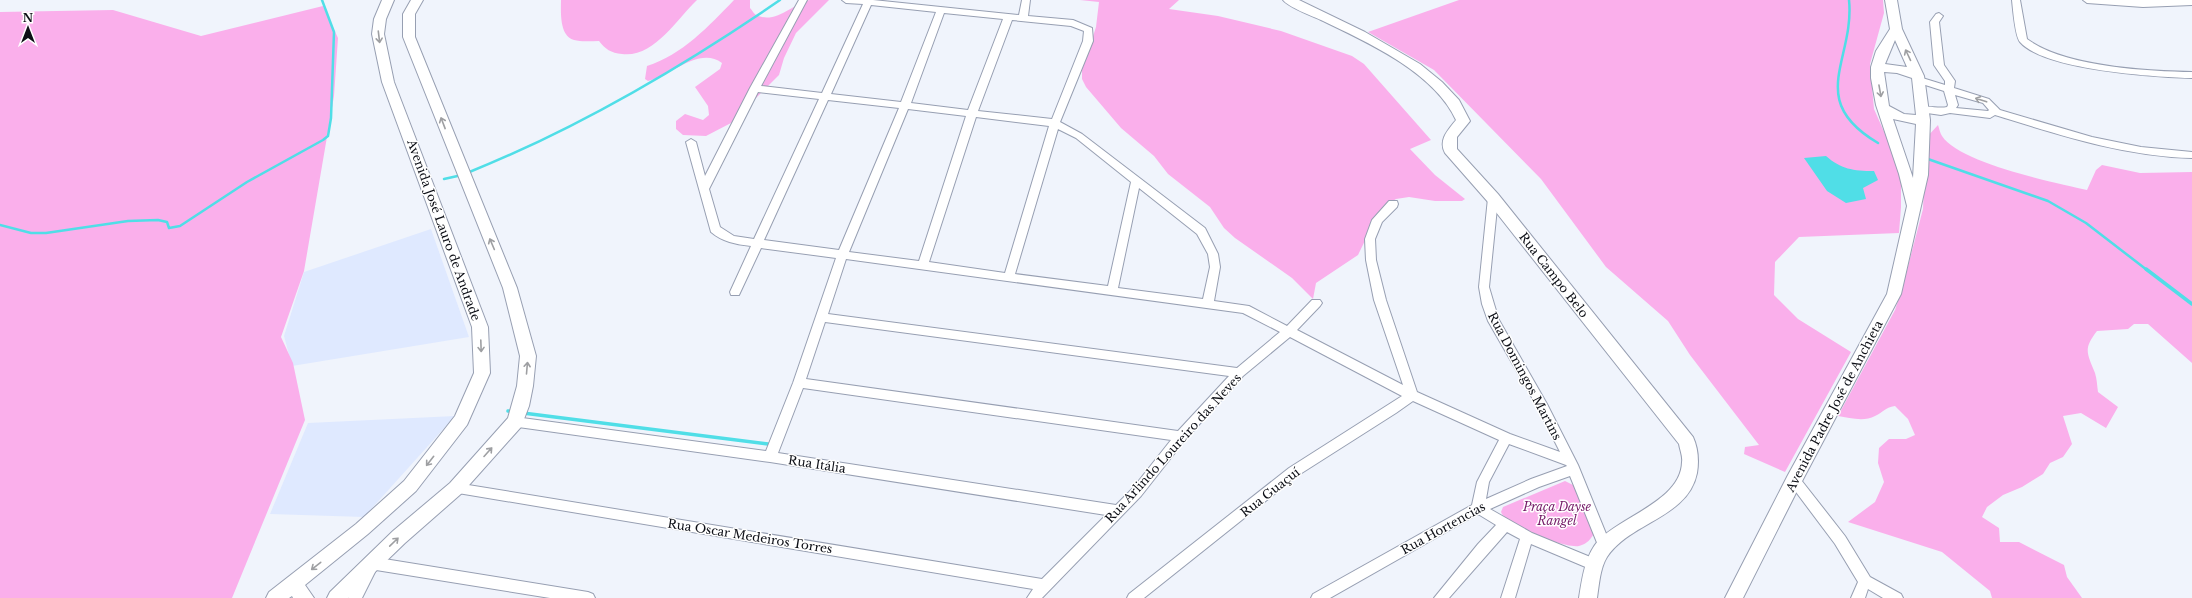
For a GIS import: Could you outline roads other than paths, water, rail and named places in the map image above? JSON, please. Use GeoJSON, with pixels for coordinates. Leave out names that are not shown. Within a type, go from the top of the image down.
{"type":"FeatureCollection","features":[{"type":"Feature","properties":{"kind":"street","name":"Avenida José Lauro de Andrade"},"geometry":{"type":"LineString","coordinates":[[275,598],[362,529],[410,486],[461,420],[482,373],[480,327],[388,82],[378,34],[380,18],[388,0]]}},
{"type":"Feature","properties":{"kind":"street"},"geometry":{"type":"LineString","coordinates":[[336,598],[372,562],[456,488],[518,415],[528,356],[510,288],[409,37],[410,14],[417,0]]}},
{"type":"Feature","properties":{"kind":"street"},"geometry":{"type":"LineString","coordinates":[[704,189],[755,88],[803,0]]}},
{"type":"Feature","properties":{"kind":"street"},"geometry":{"type":"LineString","coordinates":[[846,0],[1073,23],[1089,30],[1088,41],[1056,123],[1009,277]]}},
{"type":"Feature","properties":{"kind":"street"},"geometry":{"type":"LineString","coordinates":[[1023,18],[1026,0]]}},
{"type":"Feature","properties":{"kind":"street","name":"Rua Campo Belo"},"geometry":{"type":"LineString","coordinates":[[1289,0],[1375,43],[1429,77],[1448,96],[1462,115],[1463,121],[1450,136],[1450,150],[1493,198],[1687,442],[1691,454],[1690,466],[1684,485],[1673,498],[1605,546],[1595,565],[1588,598]]}},
{"type":"Feature","properties":{"kind":"street","name":"Avenida Padre José de Anchieta"},"geometry":{"type":"LineString","coordinates":[[1734,598],[1794,480],[1894,294],[1921,175],[1923,115],[1919,78],[1896,29],[1891,0]]}},
{"type":"Feature","properties":{"kind":"street"},"geometry":{"type":"LineString","coordinates":[[2016,0],[2023,40],[2038,52],[2070,60],[2124,70],[2192,75]]}},
{"type":"Feature","properties":{"kind":"street"},"geometry":{"type":"LineString","coordinates":[[2087,0],[2143,4],[2192,2]]}},
{"type":"Feature","properties":{"kind":"street"},"geometry":{"type":"LineString","coordinates":[[735,292],[868,2]]}},
{"type":"Feature","properties":{"kind":"street"},"geometry":{"type":"LineString","coordinates":[[770,456],[799,383],[843,253],[905,105],[941,10]]}},
{"type":"Feature","properties":{"kind":"street"},"geometry":{"type":"LineString","coordinates":[[1939,16],[1934,22],[1939,65],[1950,81],[1949,91],[1953,102],[1953,108],[1950,110]]}},
{"type":"Feature","properties":{"kind":"street"},"geometry":{"type":"LineString","coordinates":[[923,265],[972,113],[1008,17]]}},
{"type":"Feature","properties":{"kind":"street","name":"Avenida Padre José de Anchieta"},"geometry":{"type":"LineString","coordinates":[[1896,29],[1885,42],[1877,67],[1884,109],[1904,170],[1914,208]]}},
{"type":"Feature","properties":{"kind":"street"},"geometry":{"type":"LineString","coordinates":[[1877,67],[1899,69],[1949,91],[1986,101],[1994,108],[1995,112]]}},
{"type":"Feature","properties":{"kind":"street"},"geometry":{"type":"LineString","coordinates":[[755,88],[1056,123],[1079,136],[1201,231],[1213,254],[1215,267],[1208,304]]}},
{"type":"Feature","properties":{"kind":"street"},"geometry":{"type":"LineString","coordinates":[[1884,109],[1901,118],[1950,110],[1990,115],[1995,112],[2104,145],[2142,152],[2192,155]]}},
{"type":"Feature","properties":{"kind":"street"},"geometry":{"type":"LineString","coordinates":[[691,142],[715,229],[723,236],[732,240],[843,253],[1245,309],[1412,395],[1506,438],[1571,465]]}},
{"type":"Feature","properties":{"kind":"street"},"geometry":{"type":"LineString","coordinates":[[1112,291],[1136,180]]}},
{"type":"Feature","properties":{"kind":"street","name":"Rua Domingos Martins"},"geometry":{"type":"LineString","coordinates":[[1493,198],[1484,287],[1488,304],[1494,321],[1543,407],[1571,465],[1605,546]]}},
{"type":"Feature","properties":{"kind":"street"},"geometry":{"type":"LineString","coordinates":[[1393,204],[1377,220],[1370,239],[1371,260],[1380,300],[1400,364],[1412,395]]}},
{"type":"Feature","properties":{"kind":"street","name":"Rua Arlindo Loureiro das Neves"},"geometry":{"type":"LineString","coordinates":[[1034,598],[1044,585],[1137,492],[1180,436],[1238,373],[1288,332],[1316,303]]}},
{"type":"Feature","properties":{"kind":"street"},"geometry":{"type":"LineString","coordinates":[[821,317],[1238,373]]}},
{"type":"Feature","properties":{"kind":"street"},"geometry":{"type":"LineString","coordinates":[[799,383],[1180,436]]}},
{"type":"Feature","properties":{"kind":"street","name":"Rua Guaçuí"},"geometry":{"type":"LineString","coordinates":[[1134,598],[1293,472],[1392,410],[1412,395]]}},
{"type":"Feature","properties":{"kind":"street","name":"Rua Itália"},"geometry":{"type":"LineString","coordinates":[[518,415],[1118,511]]}},
{"type":"Feature","properties":{"kind":"street"},"geometry":{"type":"LineString","coordinates":[[1506,438],[1483,482],[1478,508],[1527,537],[1595,565]]}},
{"type":"Feature","properties":{"kind":"street","name":"Rua Hortencias"},"geometry":{"type":"LineString","coordinates":[[1318,598],[1478,508],[1535,483],[1571,465]]}},
{"type":"Feature","properties":{"kind":"street"},"geometry":{"type":"LineString","coordinates":[[1794,480],[1840,540],[1865,580],[1896,598]]}},
{"type":"Feature","properties":{"kind":"street","name":"Rua Oscar Medeiros Torres"},"geometry":{"type":"LineString","coordinates":[[456,488],[1044,585]]}},
{"type":"Feature","properties":{"kind":"street"},"geometry":{"type":"LineString","coordinates":[[1441,598],[1483,548],[1505,525]]}},
{"type":"Feature","properties":{"kind":"street"},"geometry":{"type":"LineString","coordinates":[[1508,598],[1527,537]]}},
{"type":"Feature","properties":{"kind":"street"},"geometry":{"type":"LineString","coordinates":[[355,598],[368,574],[372,562]]}},
{"type":"Feature","properties":{"kind":"street"},"geometry":{"type":"LineString","coordinates":[[372,562],[588,598]]}},
{"type":"Feature","properties":{"kind":"street"},"geometry":{"type":"LineString","coordinates":[[1858,598],[1865,580]]}},
{"type":"Feature","properties":{"kind":"street"},"geometry":{"type":"LineString","coordinates":[[295,582],[299,592],[305,598]]}},
{"type":"Feature","properties":{"kind":"water"},"geometry":{"type":"Polygon","coordinates":[[[1826,156],[1837,164],[1848,168],[1874,171],[1878,180],[1863,188],[1866,199],[1846,203],[1827,191],[1804,158],[1826,156]]]}},
{"type":"Feature","properties":{"kind":"waterway"},"geometry":{"type":"LineString","coordinates":[[0,225],[31,233],[46,233],[128,221],[158,220],[167,222],[169,228],[180,226],[247,182],[323,140],[328,136],[331,118],[334,32],[322,0]]}},
{"type":"Feature","properties":{"kind":"waterway"},"geometry":{"type":"LineString","coordinates":[[467,173],[549,137],[628,95],[667,73],[780,0]]}},
{"type":"Feature","properties":{"kind":"waterway"},"geometry":{"type":"LineString","coordinates":[[1849,0],[1849,22],[1838,78],[1838,95],[1844,111],[1856,127],[1878,143]]}},
{"type":"Feature","properties":{"kind":"waterway"},"geometry":{"type":"LineString","coordinates":[[1925,158],[2048,201],[2086,223],[2147,270]]}},
{"type":"Feature","properties":{"kind":"waterway"},"geometry":{"type":"LineString","coordinates":[[444,179],[462,175]]}},
{"type":"Feature","properties":{"kind":"waterway"},"geometry":{"type":"LineString","coordinates":[[2146,269],[2192,304]]}},
{"type":"Feature","properties":{"kind":"waterway"},"geometry":{"type":"LineString","coordinates":[[508,411],[514,412]]}},
{"type":"Feature","properties":{"kind":"waterway"},"geometry":{"type":"LineString","coordinates":[[523,413],[768,444]]}},
{"type":"Feature","properties":{"kind":"park label","name":"Praça Dayse Rangel"},"geometry":{"type":"Point","coordinates":[1557,513]}}]}
